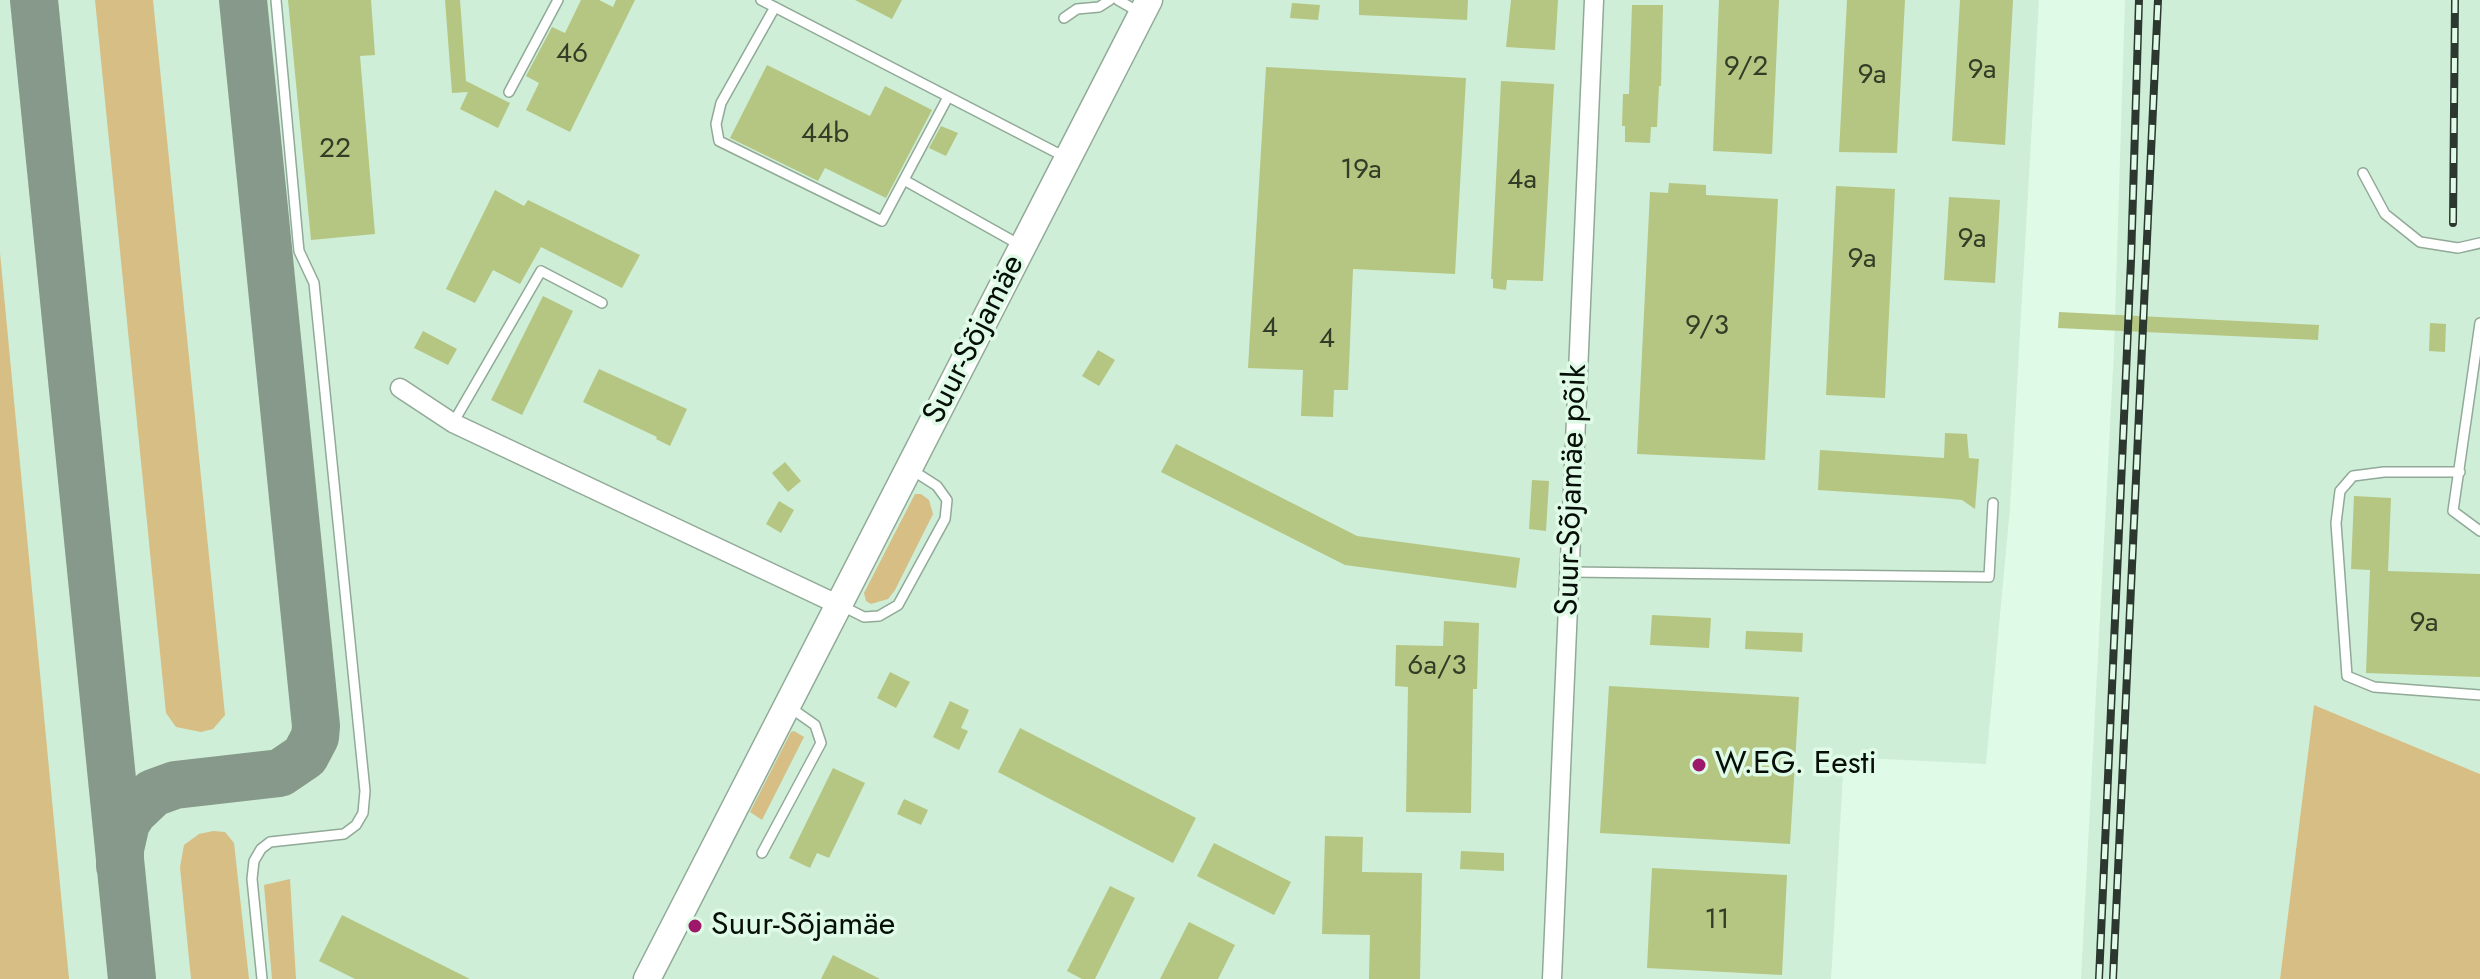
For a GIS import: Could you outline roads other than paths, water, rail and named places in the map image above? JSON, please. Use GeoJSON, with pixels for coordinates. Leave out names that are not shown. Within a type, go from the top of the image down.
{"type":"FeatureCollection","features":[{"type":"Feature","properties":{"kind":"main road","name":"Suur-Sõjamäe"},"geometry":{"type":"LineString","coordinates":[[647,979],[1145,7]]}},
{"type":"Feature","properties":{"kind":"street","name":"Suur-Sõjamäe põik"},"geometry":{"type":"LineString","coordinates":[[1552,979],[1594,0]]}},
{"type":"Feature","properties":{"kind":"street"},"geometry":{"type":"LineString","coordinates":[[400,388],[453,423],[839,605]]}},
{"type":"Feature","properties":{"kind":"lane"},"geometry":{"type":"LineString","coordinates":[[262,979],[252,879],[254,861],[270,842],[344,834],[356,825],[363,813],[365,791],[314,283],[299,251],[276,0]]}},
{"type":"Feature","properties":{"kind":"lane"},"geometry":{"type":"LineString","coordinates":[[509,92],[558,0]]}},
{"type":"Feature","properties":{"kind":"lane"},"geometry":{"type":"LineString","coordinates":[[761,0],[1068,158]]}},
{"type":"Feature","properties":{"kind":"lane"},"geometry":{"type":"LineString","coordinates":[[1064,18],[1077,9],[1099,7],[1110,0]]}},
{"type":"Feature","properties":{"kind":"lane"},"geometry":{"type":"LineString","coordinates":[[1118,0],[1145,7]]}},
{"type":"Feature","properties":{"kind":"lane"},"geometry":{"type":"LineString","coordinates":[[775,7],[721,103],[716,124],[719,141],[882,221],[948,97]]}},
{"type":"Feature","properties":{"kind":"lane"},"geometry":{"type":"LineString","coordinates":[[2363,173],[2385,214],[2420,242],[2458,248],[2480,243]]}},
{"type":"Feature","properties":{"kind":"lane"},"geometry":{"type":"LineString","coordinates":[[904,180],[1023,246]]}},
{"type":"Feature","properties":{"kind":"lane"},"geometry":{"type":"LineString","coordinates":[[453,423],[541,271],[602,303]]}},
{"type":"Feature","properties":{"kind":"lane"},"geometry":{"type":"LineString","coordinates":[[2480,323],[2453,511],[2480,531]]}},
{"type":"Feature","properties":{"kind":"lane"},"geometry":{"type":"LineString","coordinates":[[839,605],[864,617],[879,616],[898,605],[945,519],[947,500],[937,486],[909,468]]}},
{"type":"Feature","properties":{"kind":"lane"},"geometry":{"type":"LineString","coordinates":[[2460,472],[2384,472],[2353,476],[2340,491],[2336,523],[2347,676],[2374,687],[2480,695]]}},
{"type":"Feature","properties":{"kind":"lane"},"geometry":{"type":"LineString","coordinates":[[1569,572],[1989,577],[1993,503]]}},
{"type":"Feature","properties":{"kind":"lane"},"geometry":{"type":"LineString","coordinates":[[762,853],[821,743],[815,725],[787,706]]}},
{"type":"Feature","properties":{"kind":"railway"},"geometry":{"type":"LineString","coordinates":[[2099,979],[2131,260],[2139,0]]}},
{"type":"Feature","properties":{"kind":"railway"},"geometry":{"type":"LineString","coordinates":[[2113,979],[2158,0]]}},
{"type":"Feature","properties":{"kind":"railway"},"geometry":{"type":"LineString","coordinates":[[2453,223],[2455,0]]}},
{"type":"Feature","properties":{"kind":"place","name":"W.EG. Eesti"},"geometry":{"type":"Point","coordinates":[1699,765]}},
{"type":"Feature","properties":{"kind":"place","name":"Suur-Sõjamäe"},"geometry":{"type":"Point","coordinates":[695,926]}}]}
